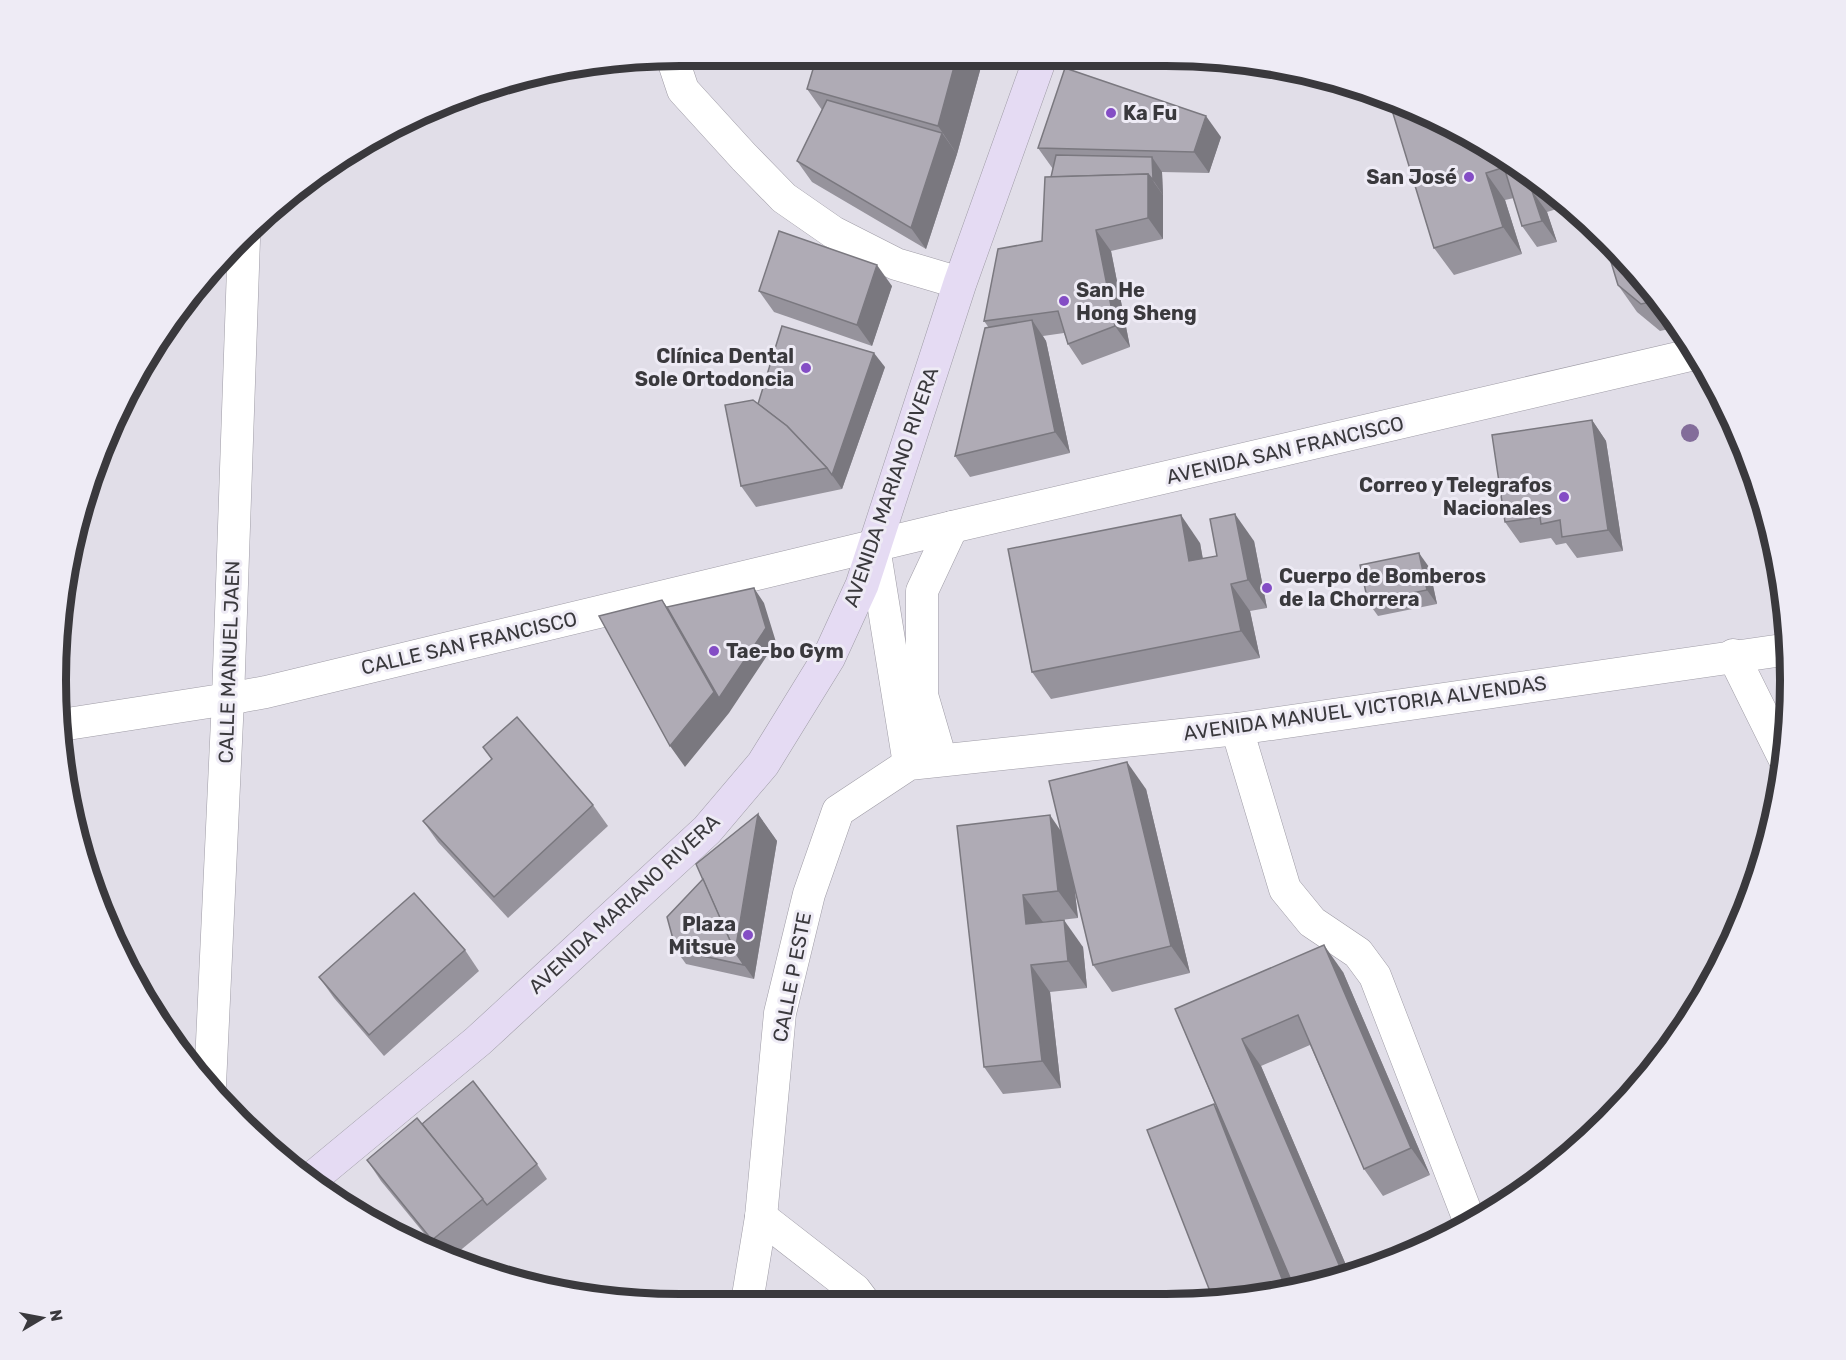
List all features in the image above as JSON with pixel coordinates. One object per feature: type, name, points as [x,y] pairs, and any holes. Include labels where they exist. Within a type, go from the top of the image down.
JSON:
[{"type":"street","points":[[675,66],[684,90],[784,198],[833,232],[896,264],[960,283]]},
{"type":"street","name":"AVENIDA MARIANO RIVERA","points":[[317,1175],[478,1041],[707,830],[763,764],[829,657],[862,585],[960,283],[1037,66]]},
{"type":"street","name":"CALLE MANUEL JAEN","points":[[210,1076],[228,699],[244,248]]},
{"type":"street","name":"AVENIDA SAN FRANCISCO","points":[[874,547],[1687,356]]},
{"type":"street","points":[[941,760],[922,695],[922,591],[952,527]]},
{"type":"street","points":[[874,547],[909,764]]},
{"type":"street","name":"CALLE SAN FRANCISCO","points":[[67,723],[228,699],[874,547]]},
{"type":"street","name":"AVENIDA MANUEL VICTORIA ALVENDAS","points":[[941,760],[1238,729],[1779,650]]},
{"type":"street","points":[[1733,655],[1777,743]]},
{"type":"street","points":[[1238,729],[1285,890],[1312,922],[1358,952],[1375,976],[1467,1215]]},
{"type":"street","name":"CALLE P ESTE","points":[[748,1294],[761,1217],[780,1013],[808,894],[838,811],[909,764],[941,760]]},
{"type":"street","points":[[761,1217],[858,1294]]},
{"type":"building","points":[[814,66],[954,66],[938,126],[807,89]]},
{"type":"building","points":[[1065,68],[1206,116],[1194,152],[1038,148]]},
{"type":"building","points":[[827,100],[942,133],[911,228],[797,161]]},
{"type":"building","name":"San José","points":[[1392,110],[1438,129],[1473,148],[1502,168],[1486,173],[1503,227],[1434,248]]},
{"type":"building","points":[[1056,155],[1152,157],[1153,180],[1148,174],[1051,177]]},
{"type":"building","points":[[1504,167],[1536,190],[1532,191],[1542,221],[1522,226]]},
{"type":"building","points":[[1148,174],[1148,218],[1096,230],[1115,326],[1068,344],[1058,311],[984,321],[998,249],[1042,241],[1045,177]]},
{"type":"building","points":[[779,231],[877,265],[857,325],[759,291]]},
{"type":"building","points":[[1609,255],[1650,302],[1641,304],[1618,285]]},
{"type":"building","points":[[1032,320],[1055,432],[955,456],[985,328]]},
{"type":"building","points":[[782,326],[874,353],[832,475],[787,426],[758,404]]},
{"type":"building","points":[[753,400],[787,426],[827,468],[741,486],[725,405]]},
{"type":"building","name":"Correo y Telegrafos Nacionales","points":[[1592,420],[1608,530],[1562,537],[1560,520],[1541,524],[1540,517],[1505,522],[1492,435]]},
{"type":"building","points":[[1235,514],[1248,580],[1231,584],[1241,631],[1032,672],[1008,549],[1181,515],[1189,561],[1217,556],[1210,519]]},
{"type":"building","points":[[1419,553],[1427,590],[1368,602],[1360,565]]},
{"type":"building","points":[[754,588],[766,628],[719,698],[667,607]]},
{"type":"building","points":[[662,600],[714,692],[670,746],[599,616]]},
{"type":"building","points":[[517,717],[593,805],[494,897],[423,821],[492,759],[483,747]]},
{"type":"building","points":[[1127,762],[1171,946],[1093,965],[1049,781]]},
{"type":"building","points":[[758,814],[735,952],[696,864]]},
{"type":"building","points":[[1050,815],[1058,891],[1023,895],[1026,924],[1064,920],[1068,961],[1031,965],[1042,1061],[984,1067],[957,826]]},
{"type":"building","points":[[703,879],[735,952],[744,965],[676,950],[667,917]]},
{"type":"building","points":[[414,893],[465,950],[369,1035],[319,977]]},
{"type":"building","points":[[1324,945],[1411,1148],[1364,1169],[1298,1015],[1242,1039],[1340,1268],[1291,1281],[1175,1009]]},
{"type":"building","points":[[473,1081],[537,1164],[487,1205],[422,1124]]},
{"type":"building","points":[[1214,1104],[1283,1282],[1210,1293],[1147,1130]]},
{"type":"building","points":[[417,1118],[483,1199],[432,1240],[367,1160]]},
{"type":"place","name":"Ka Fu","points":[[1111,113]]},
{"type":"place","name":"San José","points":[[1469,177]]},
{"type":"place","name":"San He Hong Sheng","points":[[1064,301]]},
{"type":"place","name":"Clínica Dental Sole Ortodoncia","points":[[806,368]]},
{"type":"place","name":"Correo y Telegrafos Nacionales","points":[[1564,497]]},
{"type":"place","name":"Cuerpo de Bomberos de la Chorrera","points":[[1267,588]]},
{"type":"place","name":"Tae-bo Gym","points":[[714,651]]},
{"type":"place","name":"Plaza Mitsue","points":[[748,935]]}]
